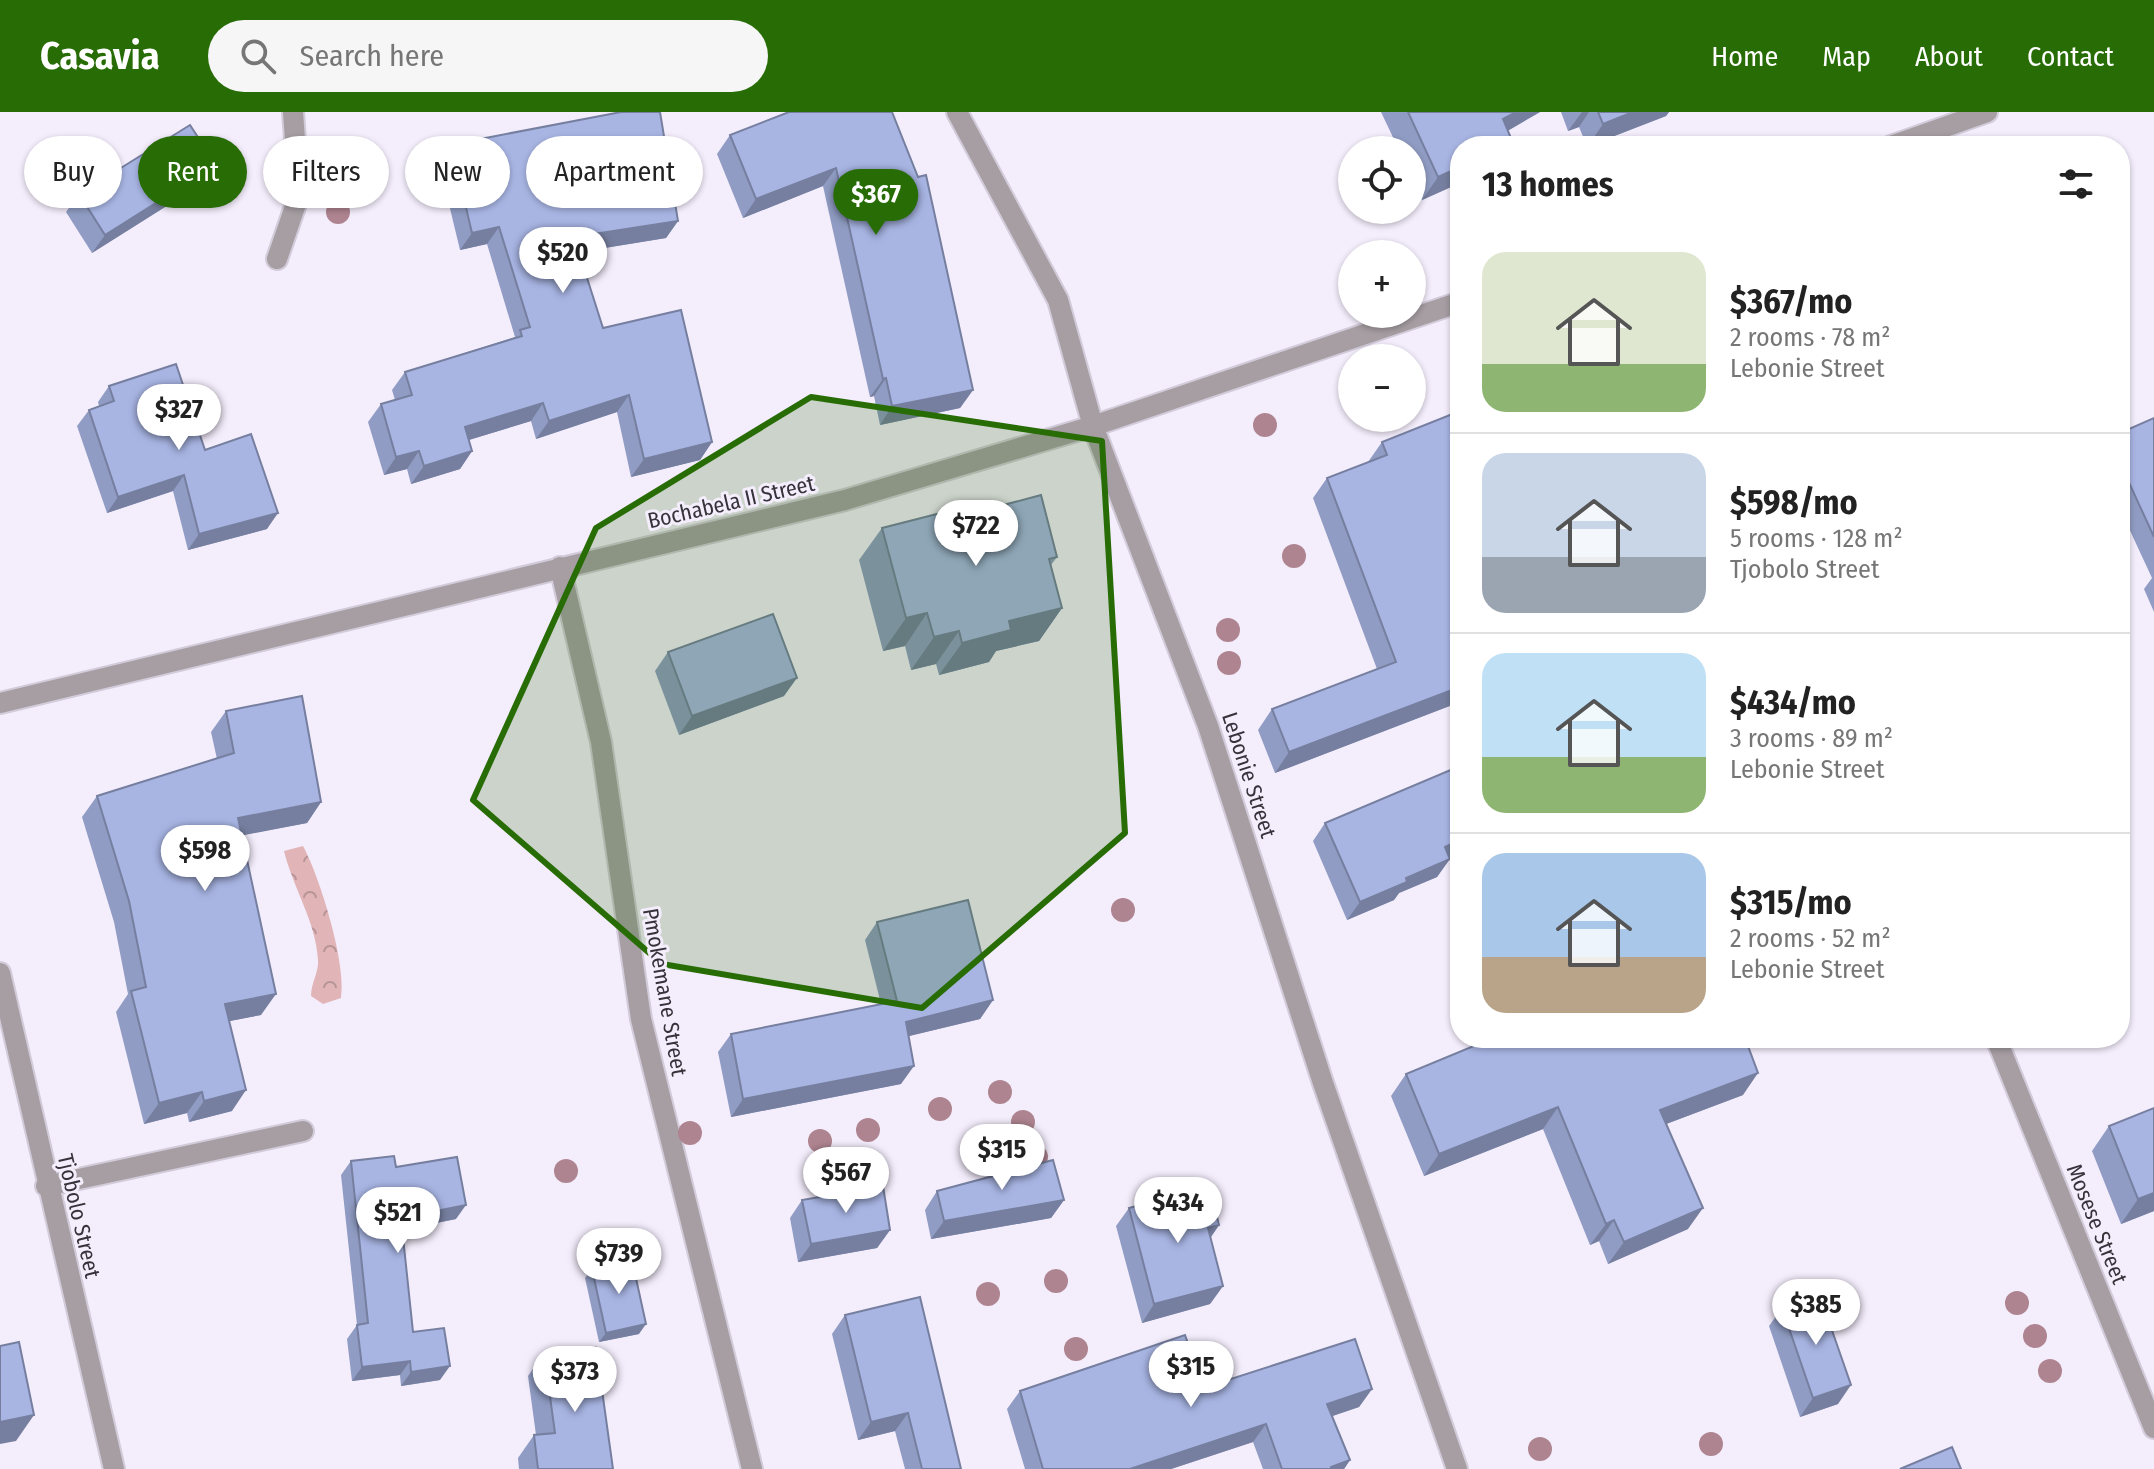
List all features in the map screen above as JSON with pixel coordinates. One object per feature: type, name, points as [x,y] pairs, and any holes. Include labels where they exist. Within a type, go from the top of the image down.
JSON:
[{"type":"street","points":[[277,259],[299,195],[293,112]]},
{"type":"street","name":"Lebonie Street","points":[[957,112],[1058,300],[1093,426],[1208,726],[1323,1083],[1457,1469]]},
{"type":"street","points":[[1919,136],[1987,112]]},
{"type":"street","name":"Bochabela II Street","points":[[0,703],[845,500],[1093,426],[1450,305]]},
{"type":"street","name":"Pmokemane Street","points":[[560,567],[601,742],[641,1019],[752,1469]]},
{"type":"street","name":"Tjobolo Street","points":[[0,973],[46,1186],[114,1469]]},
{"type":"street","name":"Mosese Street","points":[[2000,1048],[2154,1428]]},
{"type":"street","points":[[46,1186],[303,1131]]},
{"type":"highlighted area","points":[[811,397],[1102,441],[1125,833],[922,1008],[662,964],[473,800],[596,528]]},
{"type":"green space","points":[[303,846],[324,899],[340,965],[341,998],[323,1004],[311,996],[318,964],[316,946],[284,851]]},
{"type":"building","points":[[621,112],[660,112],[664,136],[526,136],[526,208],[676,208],[678,221],[574,237],[603,328],[681,310],[712,442],[644,459],[629,395],[549,421],[543,403],[465,427],[472,451],[424,466],[419,451],[396,457],[381,404],[412,395],[405,372],[522,336],[520,330],[530,327],[499,227],[472,233],[466,208],[510,208],[510,136],[496,136]]},
{"type":"building","points":[[789,112],[892,112],[918,177],[926,175],[973,390],[892,406],[886,378],[883,379],[836,168],[756,199],[730,135]]},
{"type":"building","points":[[1408,112],[1516,112],[1503,119],[1510,136],[1450,136],[1450,172],[1438,177],[1426,151],[1426,136],[1419,136]]},
{"type":"building","points":[[1598,112],[1633,112],[1603,124]]},
{"type":"building","points":[[190,125],[197,136],[172,136]]},
{"type":"building","points":[[138,157],[138,208],[148,208],[105,235],[88,208],[122,208],[122,167]]},
{"type":"building","points":[[176,364],[205,450],[251,434],[278,513],[199,534],[184,475],[118,497],[89,410],[114,401],[109,386]]},
{"type":"building","points":[[1450,415],[1450,691],[1289,752],[1272,709],[1396,662],[1327,478],[1387,455],[1382,442],[1407,432],[1426,432],[1426,425]]},
{"type":"building","points":[[2154,418],[2154,537],[2130,485],[2130,429]]},
{"type":"building","points":[[1041,495],[1057,557],[1049,559],[1062,608],[1009,621],[1011,630],[962,643],[959,631],[934,637],[927,613],[906,618],[882,528],[937,514],[940,522]]},
{"type":"building","points":[[773,614],[797,678],[692,716],[668,652]]},
{"type":"building","points":[[302,696],[321,802],[238,818],[276,994],[225,1004],[246,1090],[204,1101],[202,1092],[159,1103],[131,991],[146,987],[129,901],[97,796],[234,753],[226,711]]},
{"type":"building","points":[[1450,770],[1450,845],[1445,847],[1450,859],[1360,902],[1325,823]]},
{"type":"building","points":[[968,900],[993,1000],[906,1022],[914,1066],[743,1099],[731,1034],[897,1001],[877,922]]},
{"type":"building","points":[[1469,1048],[1749,1048],[1758,1073],[1660,1110],[1703,1208],[1624,1242],[1614,1220],[1606,1224],[1558,1107],[1439,1154],[1406,1074]]},
{"type":"building","points":[[2154,1108],[2154,1193],[2138,1199],[2109,1126]]},
{"type":"building","points":[[394,1156],[396,1167],[457,1157],[466,1205],[401,1218],[413,1332],[444,1328],[450,1366],[411,1372],[410,1361],[362,1367],[357,1325],[368,1323],[351,1161]]},
{"type":"building","points":[[1053,1160],[1064,1200],[944,1221],[937,1191]]},
{"type":"building","points":[[883,1186],[890,1230],[811,1244],[802,1200]]},
{"type":"building","points":[[1210,1187],[1219,1225],[1208,1228],[1223,1286],[1154,1304],[1129,1208]]},
{"type":"building","points":[[632,1260],[646,1324],[606,1333],[592,1269]]},
{"type":"building","points":[[1820,1296],[1851,1385],[1813,1398],[1782,1308]]},
{"type":"building","points":[[920,1297],[961,1469],[922,1469],[908,1413],[871,1422],[845,1315]]},
{"type":"building","points":[[1185,1335],[1203,1388],[1355,1339],[1372,1389],[1327,1404],[1350,1460],[1332,1469],[1282,1469],[1266,1424],[1130,1469],[1043,1469],[1020,1391]]},
{"type":"building","points":[[19,1342],[34,1415],[0,1422],[0,1346]]},
{"type":"building","points":[[596,1347],[613,1469],[538,1469],[534,1435],[555,1433],[544,1353]]},
{"type":"building","points":[[1952,1447],[1961,1469],[1900,1469]]}]
